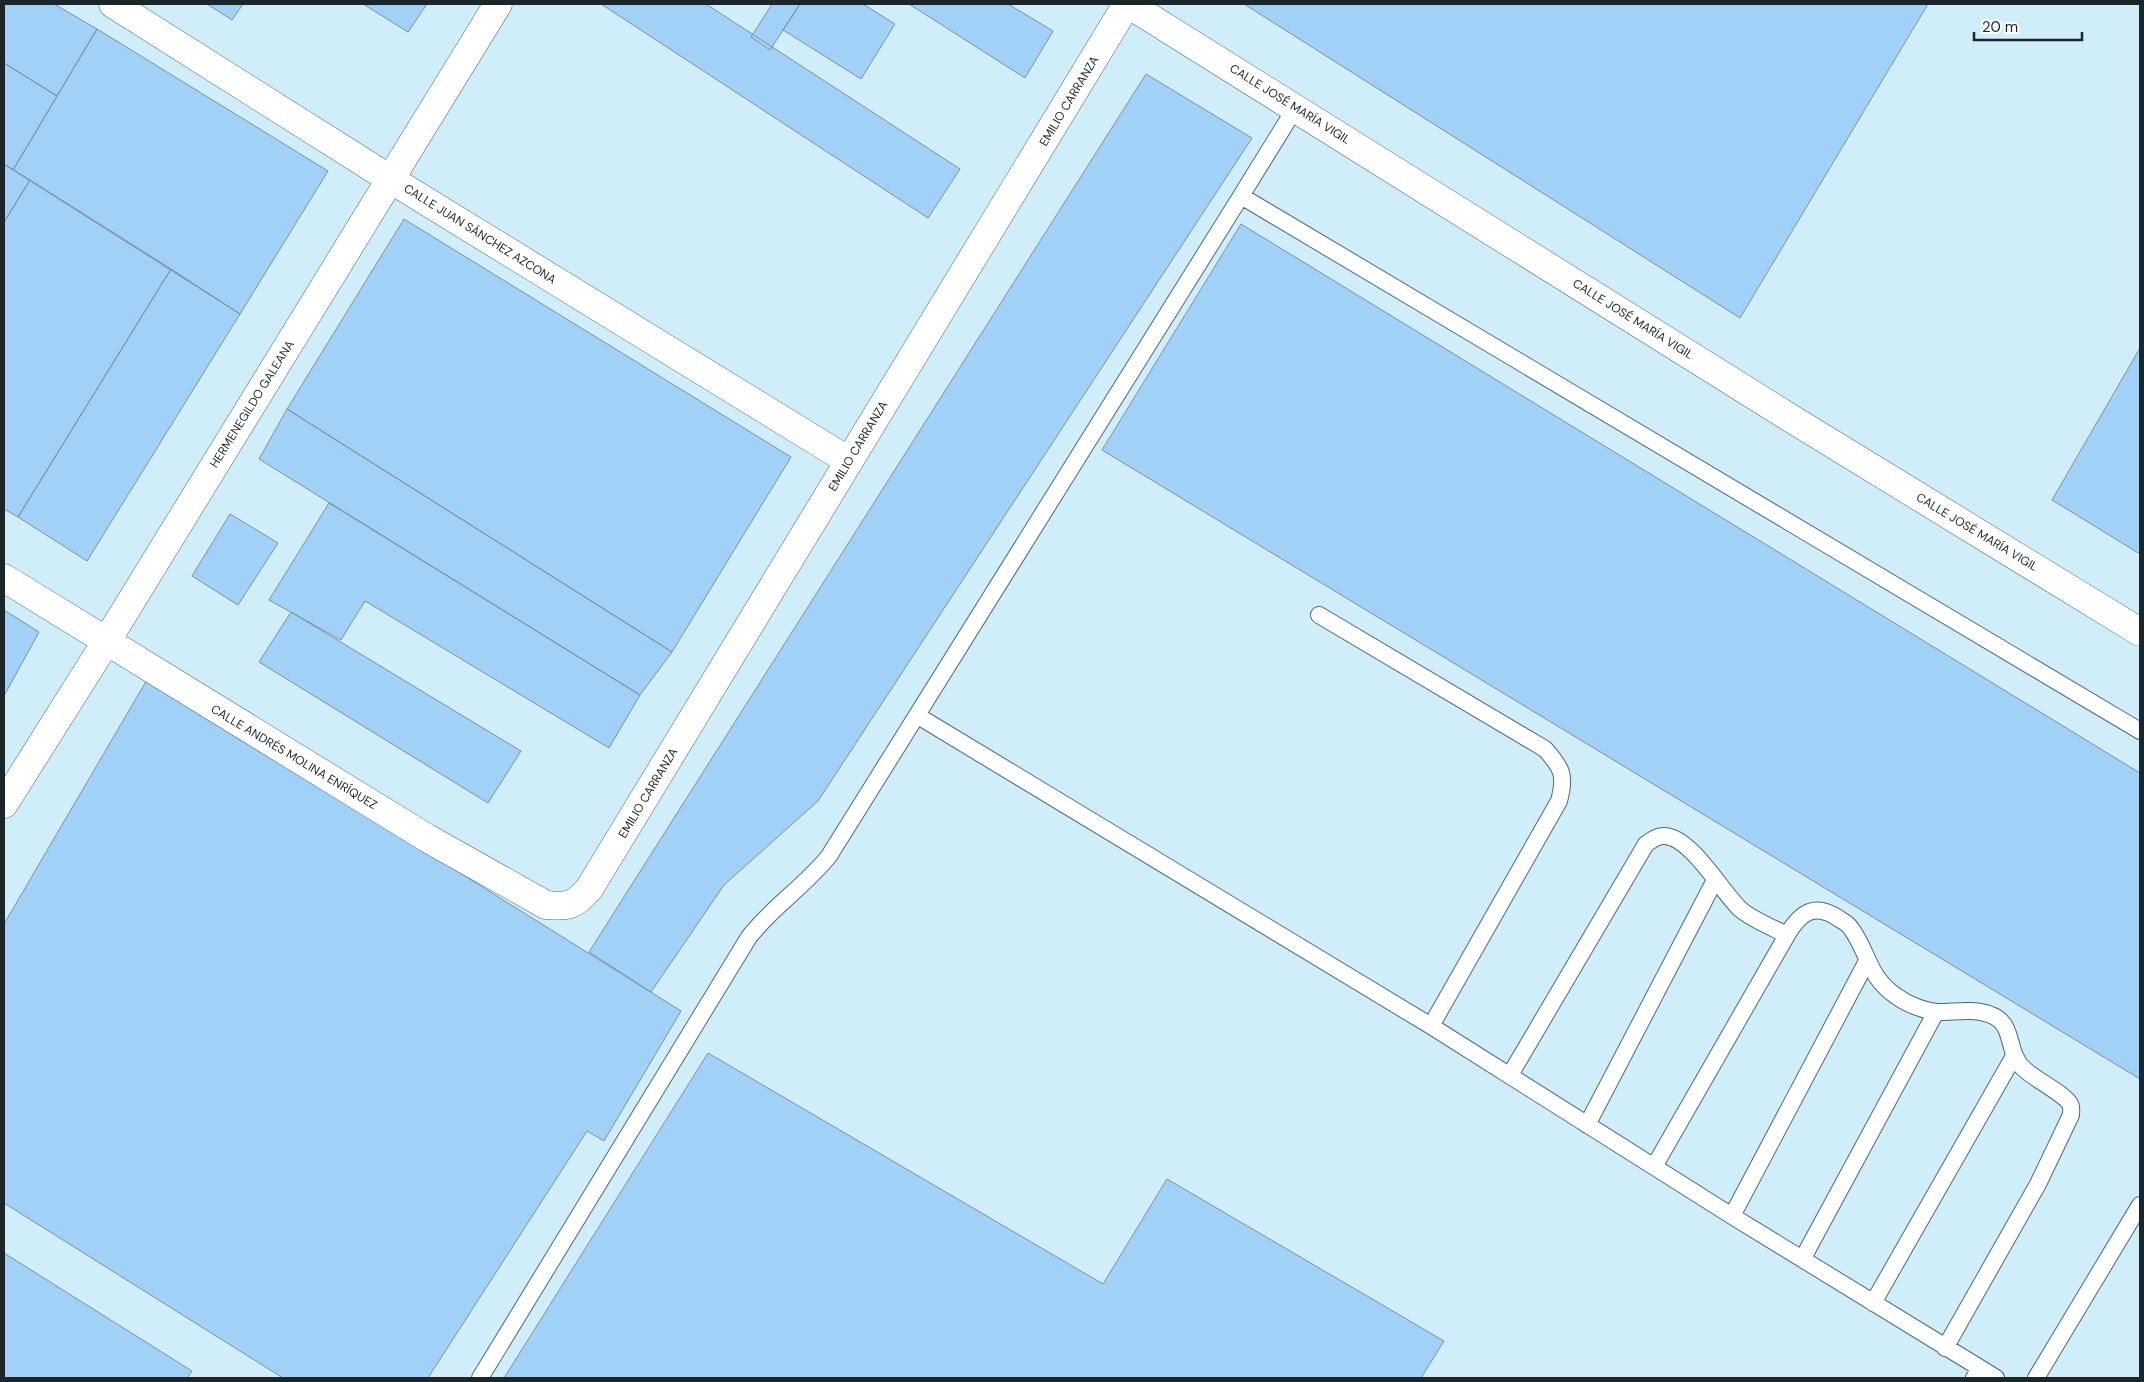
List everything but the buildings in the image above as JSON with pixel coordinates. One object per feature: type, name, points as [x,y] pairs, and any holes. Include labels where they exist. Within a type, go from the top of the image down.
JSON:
[{"type":"street","name":"CALLE JUAN SÁNCHEZ AZCONA","points":[[113,4],[390,179],[848,462]]},
{"type":"street","name":"HERMENEGILDO GALEANA","points":[[4,804],[106,642],[498,4]]},
{"type":"street","name":"CALLE JOSÉ MARÍA VIGIL","points":[[1128,4],[1296,107],[1787,416],[2140,632]]},
{"type":"street","name":"EMILIO CARRANZA","points":[[589,890],[1128,4]]},
{"type":"street","name":"CALLE ANDRÉS MOLINA ENRÍQUEZ","points":[[4,578],[427,838],[546,905],[562,907],[577,903],[589,890]]},
{"type":"lane","points":[[480,1378],[749,937],[764,918],[814,875],[829,856],[1296,107]]},
{"type":"lane","points":[[1242,196],[2140,731]]},
{"type":"lane","points":[[1318,615],[1545,749],[1562,772],[1564,784],[1559,801],[1431,1026]]},
{"type":"lane","points":[[918,716],[1510,1075],[1732,1216],[1946,1348],[1977,1373],[1996,1378]]},
{"type":"lane","points":[[1510,1075],[1646,844],[1662,836],[1679,842],[1696,856],[1728,897],[1742,910],[1758,921],[1787,935]]},
{"type":"lane","points":[[1587,1125],[1715,880]]},
{"type":"lane","points":[[1654,1166],[1796,920],[1812,910],[1833,915],[1849,925],[1859,940],[1867,961],[1882,985],[1897,996],[1916,1006],[1936,1012],[1970,1011],[1990,1014],[2002,1020],[2007,1027],[2014,1056],[2022,1067],[2037,1080],[2070,1104],[2071,1115],[2038,1184],[1946,1348]]},
{"type":"lane","points":[[1732,1216],[1867,961]]},
{"type":"lane","points":[[1802,1258],[1936,1012]]},
{"type":"lane","points":[[1873,1303],[2014,1056]]},
{"type":"lane","points":[[2036,1378],[2140,1205]]}]
